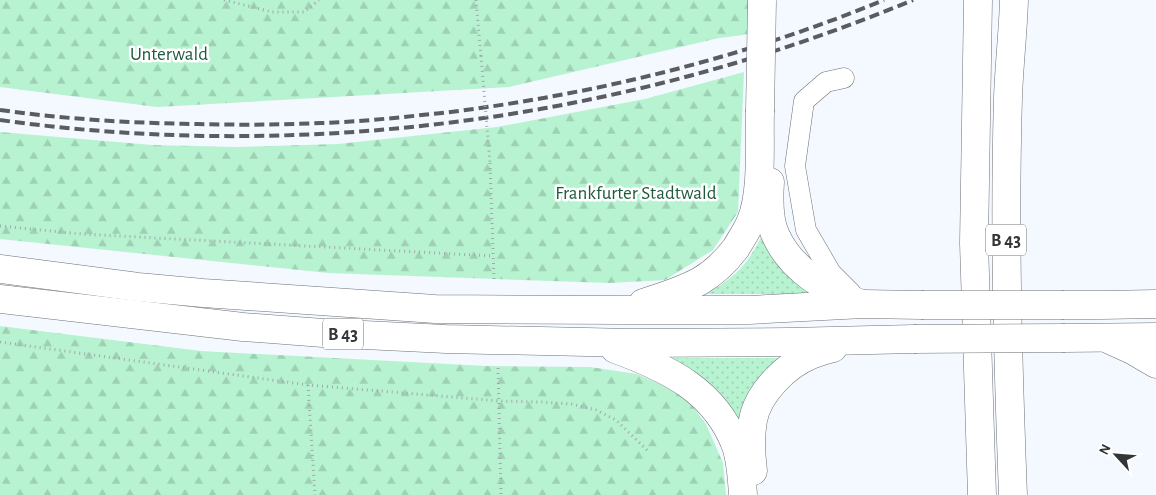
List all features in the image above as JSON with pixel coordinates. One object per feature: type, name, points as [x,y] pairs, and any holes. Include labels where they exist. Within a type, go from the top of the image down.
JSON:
[{"type":"highway","points":[[762,0],[770,204],[775,235],[796,265],[811,278],[829,289],[863,304]]},
{"type":"highway","points":[[622,310],[700,281],[715,271],[729,257],[743,238],[751,220],[756,201],[774,0]]},
{"type":"highway","name":"B 43","points":[[968,0],[976,33]]},
{"type":"highway","name":"B 43","points":[[978,0],[974,243],[982,495]]},
{"type":"highway","name":"B 43","points":[[1012,495],[1006,257],[1008,96],[1014,0]]},
{"type":"highway","name":"B 43","points":[[1008,96],[1027,15],[1033,0]]},
{"type":"highway","name":"B 43","points":[[0,269],[138,287],[203,293],[435,309],[749,310],[863,304],[1156,304]]},
{"type":"highway","name":"B 43","points":[[1102,305],[1156,282]]},
{"type":"highway","name":"B 43","points":[[0,299],[193,322],[296,331],[446,339],[640,343],[1156,337]]},
{"type":"highway","name":"B 43","points":[[1105,338],[1132,350],[1156,364]]},
{"type":"highway","name":"B 43","points":[[755,495],[751,438],[753,419],[767,389],[794,364],[810,356],[855,341]]},
{"type":"highway","name":"B 43","points":[[595,342],[664,369],[683,380],[708,401],[721,417],[736,447],[740,461],[743,495]]},
{"type":"lane","points":[[844,78],[826,82],[804,101],[794,166],[806,230],[830,273],[863,304]]},
{"type":"path","points":[[224,0],[272,12],[304,12],[319,0]]},
{"type":"path","points":[[476,0],[490,163],[494,280]]},
{"type":"path","points":[[0,226],[82,234],[493,256]]},
{"type":"path","points":[[0,342],[308,385],[499,402],[571,404],[596,410],[616,420],[649,452]]},
{"type":"path","points":[[498,368],[500,495]]},
{"type":"path","points":[[308,385],[315,495]]},
{"type":"green space","name":"Unterwald","points":[[0,0],[751,0],[751,34],[719,38],[509,87],[157,107],[0,87]]},
{"type":"green space","name":"Frankfurter Stadtwald","points":[[744,72],[738,212],[713,250],[665,280],[609,283],[328,273],[0,239],[0,132],[152,145],[236,147],[338,144],[497,127],[645,99]]},
{"type":"green space","points":[[764,231],[818,294],[707,294],[741,268],[754,250]]},
{"type":"green space","points":[[0,326],[201,351],[486,366],[590,367],[637,374],[667,387],[690,403],[706,424],[723,463],[726,495],[0,495]]},
{"type":"green space","points":[[660,358],[782,358],[742,433]]},
{"type":"railway","points":[[0,110],[97,120],[226,125],[336,122],[442,113],[555,96],[667,72],[777,40],[884,0]]},
{"type":"railway","points":[[0,120],[116,132],[232,136],[348,132],[464,121],[579,102],[693,75],[804,41],[913,0]]}]
